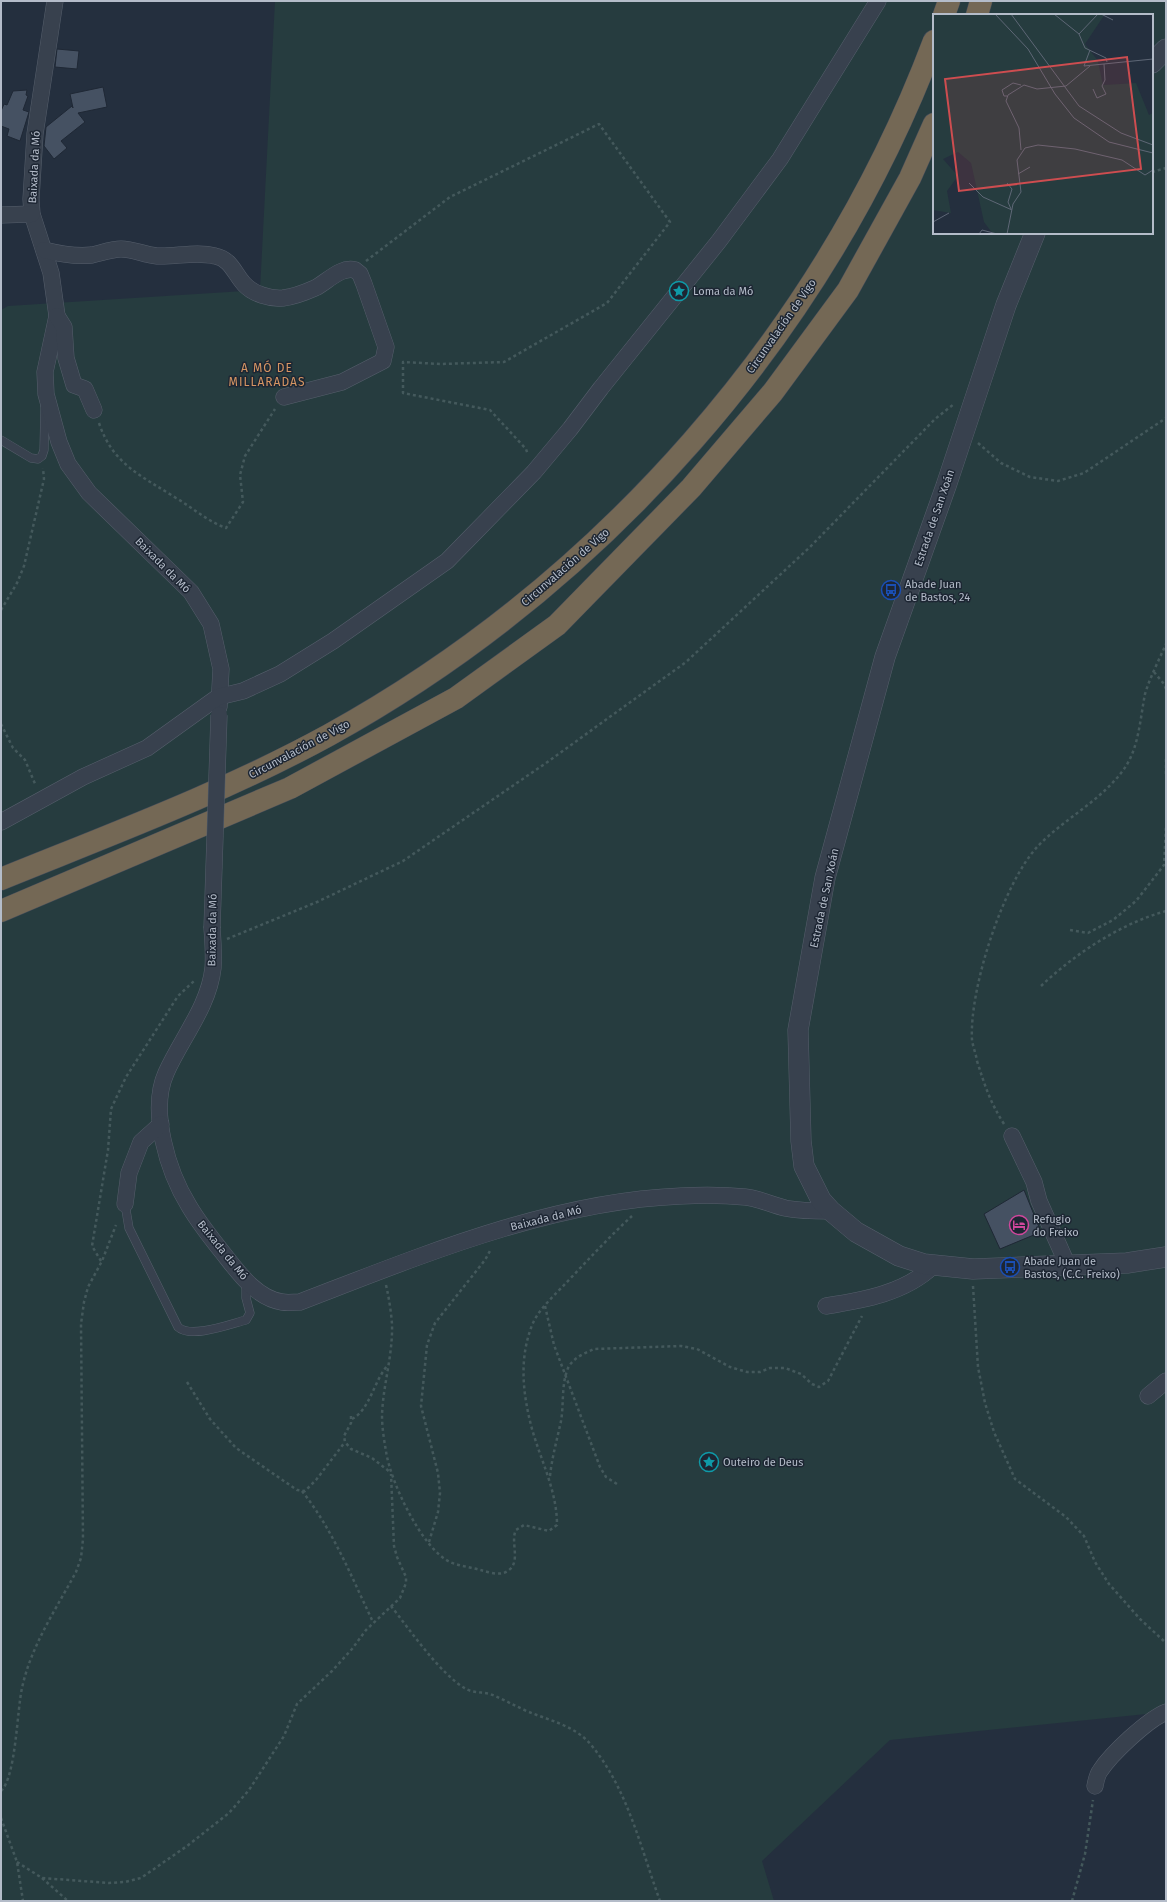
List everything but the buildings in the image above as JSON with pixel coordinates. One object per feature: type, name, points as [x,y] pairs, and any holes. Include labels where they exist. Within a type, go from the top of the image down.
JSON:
[{"type":"highway","points":[[944,14],[949,1]]},
{"type":"highway","points":[[976,14],[981,1]]},
{"type":"highway","name":"Circunvalación de Vigo","points":[[1,879],[240,781],[333,733],[455,656],[505,618],[561,572],[614,523],[672,464],[728,399],[763,354],[814,278],[861,198],[886,152],[933,43]]},
{"type":"highway","points":[[1,911],[290,788],[456,698],[557,625],[691,488],[774,392],[848,290],[910,178],[933,126]]},
{"type":"street","name":"Baixada da Mó","points":[[56,1],[35,134],[31,199],[32,214],[51,273],[57,316],[45,372],[46,394],[59,442],[68,464],[89,493],[191,592],[211,624],[221,669],[218,697],[219,715],[212,928],[213,968],[206,995],[166,1074],[160,1094],[161,1124],[166,1151],[174,1177],[188,1205],[210,1236],[246,1280],[259,1292],[271,1300],[284,1303],[300,1302],[452,1245],[497,1231],[593,1206],[640,1199],[681,1196],[746,1197],[787,1208],[806,1211],[831,1211]]},
{"type":"street","points":[[1,822],[83,778],[146,748],[218,697],[243,691],[280,674],[333,641],[447,561],[534,472],[570,430],[601,388],[719,241],[780,159],[878,1]]},
{"type":"street","points":[[1153,62],[1166,49]]},
{"type":"street","points":[[1,215],[32,214]]},
{"type":"street","name":"Estrada de San Xoán","points":[[1035,234],[1006,305],[946,486],[885,657],[825,878],[798,1030],[799,1112],[804,1166],[821,1200],[831,1211],[856,1232],[893,1252],[924,1264],[973,1269],[1127,1263],[1166,1257]]},
{"type":"street","points":[[44,250],[70,256],[91,255],[122,249],[156,256],[198,254],[214,255],[223,258],[232,266],[244,285],[255,292],[268,297],[283,298],[314,288],[344,270],[355,270],[360,274],[386,347],[383,361],[342,382],[284,397]]},
{"type":"street","points":[[57,316],[64,327],[66,358],[74,384],[85,389],[94,410]]},
{"type":"street","points":[[125,1204],[130,1173],[141,1142],[161,1124]]},
{"type":"street","points":[[1012,1136],[1034,1182],[1039,1201],[1068,1266]]},
{"type":"street","points":[[826,1306],[872,1298],[908,1285],[933,1266]]},
{"type":"street","points":[[1148,1396],[1166,1381]]},
{"type":"street","points":[[1095,1786],[1099,1772],[1120,1748],[1158,1715],[1166,1712]]},
{"type":"lane","points":[[1,440],[31,458],[38,459],[42,456],[44,450],[44,414],[46,394]]},
{"type":"lane","points":[[125,1204],[129,1228],[178,1327],[181,1330],[204,1331],[246,1320],[250,1314],[246,1298],[246,1280]]},
{"type":"path","points":[[355,270],[450,197],[599,124],[670,222],[607,303],[504,362],[440,364],[403,362],[403,393],[490,410],[526,449],[534,472]]},
{"type":"path","points":[[1153,172],[1166,168]]},
{"type":"path","points":[[94,410],[103,437],[122,463],[145,480],[177,498],[210,522],[226,528],[243,502],[240,475],[245,456],[284,397]]},
{"type":"path","points":[[213,945],[317,902],[403,861],[546,763],[680,666],[810,547],[935,419],[958,401]]},
{"type":"path","points":[[963,432],[1001,463],[1030,477],[1058,481],[1084,473],[1166,418]]},
{"type":"path","points":[[1,610],[18,583],[24,566],[44,480],[42,456]]},
{"type":"path","points":[[1012,1136],[991,1104],[972,1042],[972,1017],[980,976],[1007,895],[1022,868],[1038,846],[1110,787],[1125,768],[1135,745],[1146,693],[1166,644]]},
{"type":"path","points":[[1154,672],[1164,684],[1166,689]]},
{"type":"path","points":[[1,724],[13,748],[25,760],[41,800]]},
{"type":"path","points":[[1166,759],[1166,776]]},
{"type":"path","points":[[1070,930],[1088,932],[1113,920],[1136,901],[1164,865],[1166,826]]},
{"type":"path","points":[[1041,986],[1074,957],[1148,916],[1166,911]]},
{"type":"path","points":[[102,1261],[92,1246],[108,1150],[111,1109],[126,1078],[178,996],[195,979]]},
{"type":"path","points":[[380,1271],[385,1281],[389,1298],[392,1324],[389,1364],[382,1415],[386,1454],[391,1472],[411,1516],[429,1542],[443,1557],[450,1562],[492,1573],[502,1574],[509,1570],[514,1563],[514,1534],[516,1530],[524,1525],[549,1531],[557,1525],[557,1513],[549,1479],[532,1429],[523,1383],[523,1368],[531,1328],[545,1305],[597,1249],[633,1215],[640,1199]]},
{"type":"path","points":[[1,1791],[9,1777],[22,1688],[30,1658],[76,1572],[81,1558],[83,1539],[81,1324],[88,1287],[102,1261],[125,1204]]},
{"type":"path","points":[[429,1542],[438,1512],[440,1493],[438,1473],[421,1406],[427,1345],[435,1323],[485,1260],[492,1247],[497,1231]]},
{"type":"path","points":[[973,1269],[974,1324],[978,1367],[994,1432],[1015,1479],[1066,1517],[1084,1536],[1095,1562],[1109,1584],[1140,1620],[1166,1643]]},
{"type":"path","points":[[549,1479],[553,1453],[561,1420],[566,1376],[574,1360],[583,1353],[594,1349],[681,1346],[697,1349],[730,1367],[747,1372],[760,1372],[770,1368],[785,1368],[801,1374],[812,1384],[819,1387],[828,1381],[872,1298]]},
{"type":"path","points":[[545,1305],[554,1345],[600,1467],[606,1477],[617,1484]]},
{"type":"path","points":[[389,1364],[376,1381],[362,1412],[352,1418],[344,1436],[345,1442],[351,1449],[372,1458],[391,1472]]},
{"type":"path","points":[[187,1382],[210,1419],[236,1448],[288,1484],[302,1491],[318,1511],[328,1528],[374,1622]]},
{"type":"path","points":[[302,1491],[305,1491],[316,1480],[345,1442]]},
{"type":"path","points":[[42,1878],[86,1882],[126,1882],[141,1878],[187,1846],[229,1813],[249,1790],[284,1736],[297,1704],[342,1660],[374,1622],[400,1598],[406,1583],[406,1576],[397,1557],[394,1546],[391,1472]]},
{"type":"path","points":[[390,1606],[441,1667],[466,1688],[488,1694],[554,1720],[573,1730],[591,1745],[607,1768],[626,1804],[659,1901]]},
{"type":"path","points":[[1072,1901],[1085,1854],[1095,1786]]},
{"type":"path","points":[[1,1818],[17,1862],[23,1901]]},
{"type":"path","points":[[17,1862],[42,1878],[68,1901]]},
{"type":"green space","points":[[275,1],[1166,1],[1166,1712],[890,1740],[762,1861],[774,1901],[1,1901],[1,310],[8,306],[260,290]]},
{"type":"place","name":"Loma da Mó","points":[[679,291]]},
{"type":"place","name":"Abade Juan de Bastos, 24","points":[[891,590]]},
{"type":"place","name":"Refugio do Freixo","points":[[1019,1225]]},
{"type":"place","name":"Abade Juan de Bastos, (C.C. Freixo)","points":[[1010,1267]]},
{"type":"place","name":"Outeiro de Deus","points":[[709,1462]]},
{"type":"district","name":"A MÓ DE MILLARADAS","points":[[267,375]]}]
